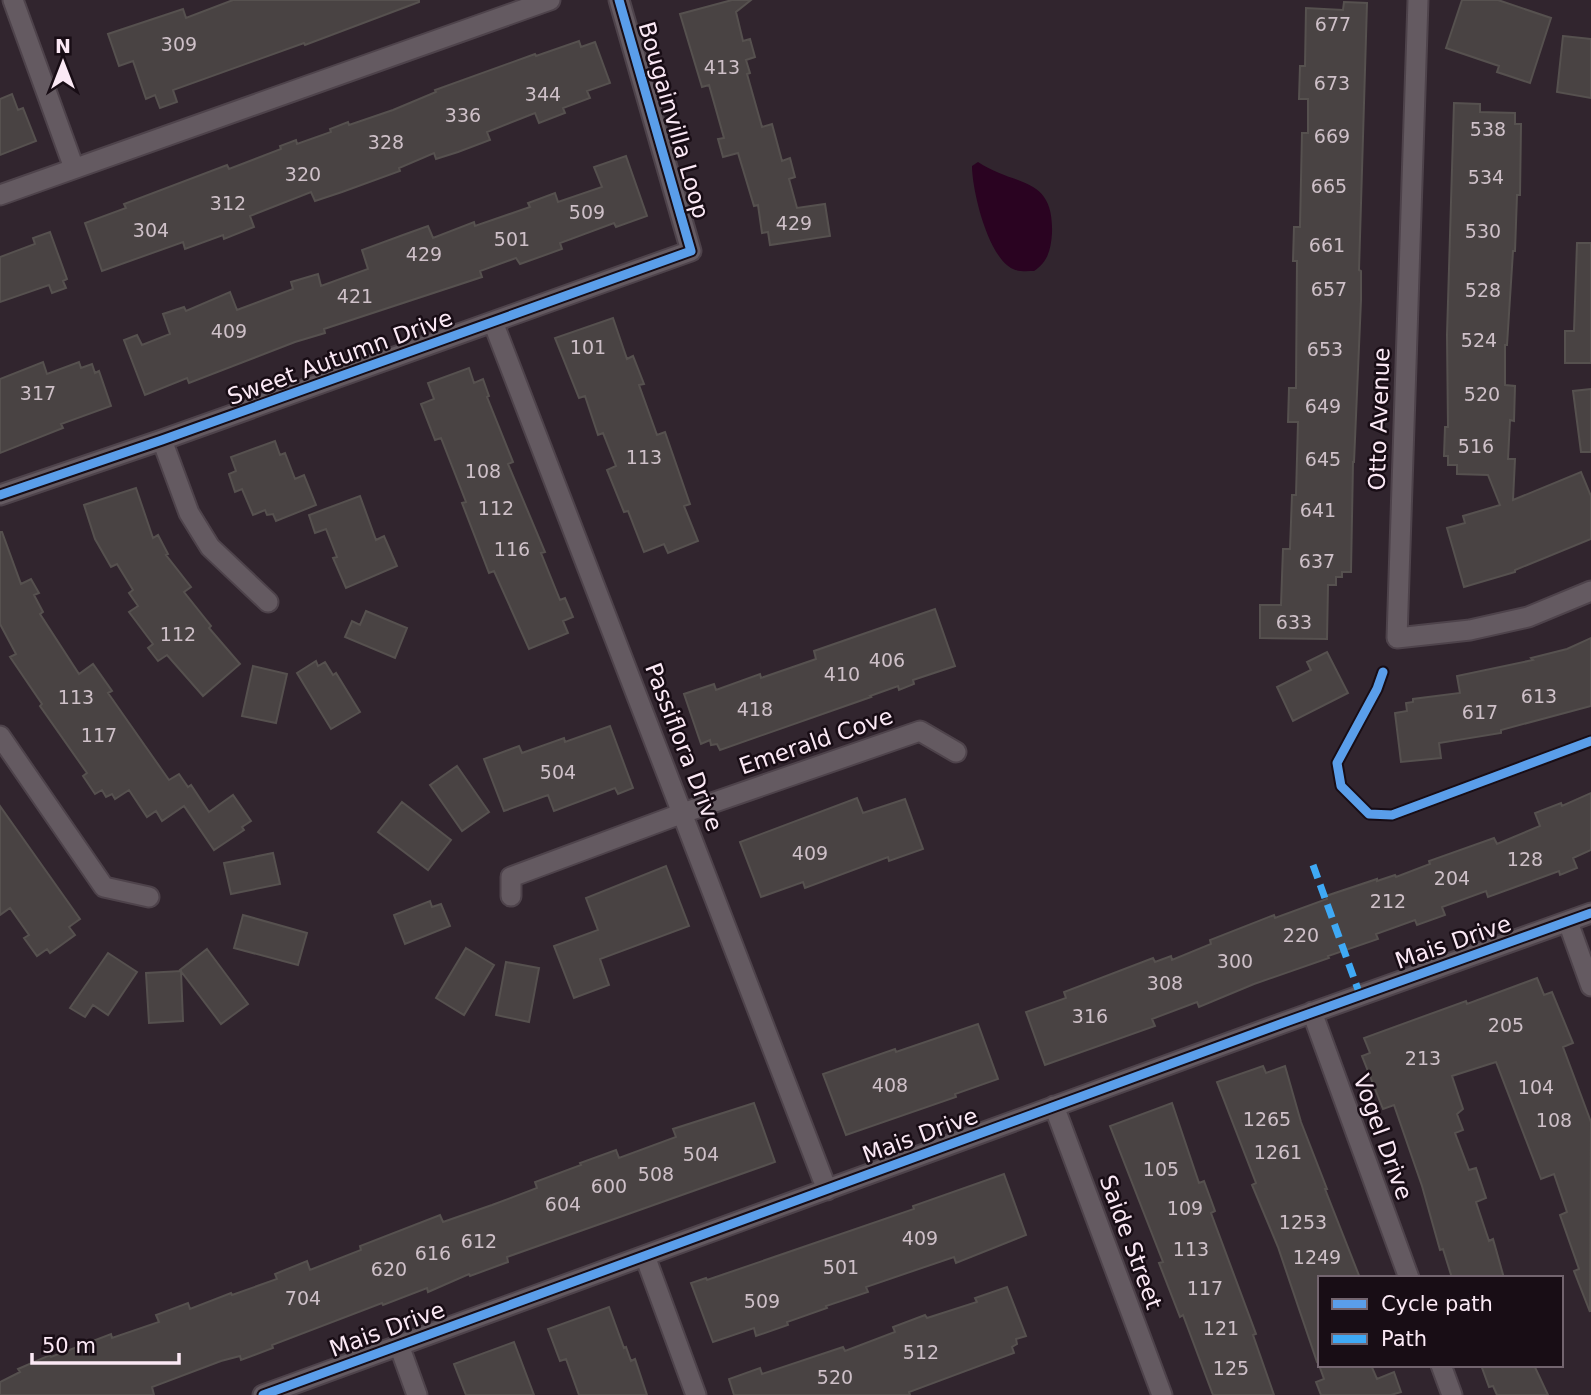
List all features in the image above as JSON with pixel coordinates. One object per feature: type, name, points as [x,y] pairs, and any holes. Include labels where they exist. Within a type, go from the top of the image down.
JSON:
[{"type":"street","points":[[13,0],[74,167]]},
{"type":"street","points":[[0,195],[550,0]]},
{"type":"street","name":"Bougainvilla Loop","points":[[619,0],[691,251]]},
{"type":"street","name":"Otto Avenue","points":[[1418,0],[1397,638],[1470,630],[1528,617],[1591,591]]},
{"type":"street","name":"Sweet Autumn Drive","points":[[0,495],[691,251]]},
{"type":"street","name":"Passiflora Drive","points":[[493,323],[827,1190]]},
{"type":"street","points":[[162,440],[189,513],[210,547],[268,602]]},
{"type":"street","name":"Emerald Cove","points":[[511,896],[511,877],[683,813],[920,731],[956,752]]},
{"type":"street","points":[[0,736],[104,887],[149,897]]},
{"type":"street","name":"Mais Drive","points":[[263,1395],[1312,1012],[1591,913]]},
{"type":"street","points":[[1568,922],[1591,986]]},
{"type":"street","name":"Vogel Drive","points":[[1312,1012],[1408,1276]]},
{"type":"street","name":"Saide Street","points":[[1054,1106],[1161,1395]]},
{"type":"street","points":[[645,1256],[696,1395]]},
{"type":"street","points":[[399,1345],[417,1395]]},
{"type":"street","points":[[1442,1367],[1451,1395]]},
{"type":"shaded area","points":[[978,162],[1030,185],[1046,201],[1051,214],[1051,244],[1046,259],[1034,271],[1013,269],[996,252],[983,222],[975,191],[972,166]]},
{"type":"building","points":[[233,0],[419,2],[173,90],[177,102],[160,108],[155,95],[146,99],[133,61],[119,66],[108,34],[183,9],[186,18]]},
{"type":"building","points":[[732,0],[751,0],[736,12],[743,41],[750,39],[755,57],[746,60],[750,73],[747,74],[762,127],[772,124],[782,161],[790,158],[795,177],[789,179],[797,208],[825,204],[830,236],[770,245],[768,232],[762,233],[758,205],[754,206],[738,153],[723,157],[718,139],[724,138],[709,85],[702,87],[680,14]]},
{"type":"building","points":[[1462,0],[1498,0],[1551,18],[1530,83],[1497,72],[1499,66],[1446,48]]},
{"type":"building","points":[[1344,2],[1367,3],[1359,270],[1361,300],[1351,572],[1342,572],[1342,577],[1336,577],[1336,585],[1328,585],[1327,639],[1260,638],[1260,605],[1281,605],[1283,549],[1290,549],[1292,495],[1296,495],[1298,422],[1288,422],[1289,388],[1296,388],[1297,261],[1293,261],[1294,227],[1300,227],[1302,133],[1308,133],[1308,99],[1299,99],[1300,66],[1305,66],[1306,8],[1343,10]]},
{"type":"building","points":[[1563,36],[1591,39],[1591,98],[1557,92]]},
{"type":"building","points":[[579,41],[581,47],[595,42],[610,83],[587,91],[590,98],[563,108],[565,113],[539,123],[535,113],[487,132],[490,140],[458,152],[436,159],[434,153],[399,168],[400,171],[342,192],[315,201],[311,192],[250,216],[254,227],[224,239],[223,235],[185,249],[183,242],[102,271],[85,223],[126,208],[124,204],[227,165],[229,169],[281,149],[280,146],[296,140],[297,144],[331,132],[330,129],[348,122],[349,125],[393,110],[436,92],[435,90],[535,54],[536,56]]},
{"type":"building","points":[[12,94],[18,110],[23,108],[36,141],[0,155],[0,99]]},
{"type":"building","points":[[1454,103],[1480,104],[1480,112],[1515,113],[1515,124],[1521,124],[1520,195],[1517,195],[1515,251],[1505,345],[1505,385],[1515,386],[1514,421],[1510,420],[1508,459],[1515,459],[1513,500],[1581,472],[1591,496],[1591,539],[1515,572],[1464,587],[1447,528],[1465,523],[1463,516],[1500,505],[1488,475],[1457,474],[1457,465],[1448,465],[1448,456],[1444,456],[1445,427],[1448,427],[1447,335]]},
{"type":"building","points":[[626,156],[647,216],[616,227],[614,223],[560,243],[562,249],[520,264],[516,258],[480,271],[482,277],[324,329],[325,333],[189,383],[187,378],[145,395],[124,340],[137,335],[142,345],[170,334],[163,314],[184,307],[186,311],[230,292],[237,310],[293,289],[291,282],[318,274],[321,286],[368,269],[362,250],[428,226],[433,238],[474,222],[475,226],[530,207],[528,203],[555,193],[558,202],[602,187],[594,167]]},
{"type":"building","points":[[50,232],[67,279],[63,281],[66,288],[52,293],[49,285],[0,302],[0,257],[35,244],[33,238]]},
{"type":"building","points":[[1577,243],[1591,243],[1591,363],[1565,363],[1565,331],[1574,331]]},
{"type":"building","points":[[613,318],[627,359],[633,356],[644,384],[639,385],[657,435],[665,432],[690,504],[684,506],[698,541],[668,553],[664,544],[644,552],[628,511],[624,512],[607,470],[616,466],[603,433],[598,435],[585,396],[579,398],[555,338]]},
{"type":"building","points":[[43,362],[47,374],[79,362],[81,368],[92,364],[95,373],[99,371],[111,406],[61,424],[63,428],[0,453],[0,379]]},
{"type":"building","points":[[469,368],[474,383],[483,379],[489,396],[487,397],[513,462],[508,464],[545,552],[541,553],[560,600],[565,598],[573,617],[563,621],[568,633],[529,649],[494,571],[489,573],[462,503],[466,502],[441,438],[435,440],[421,404],[434,399],[428,383]]},
{"type":"building","points":[[1591,389],[1591,452],[1581,452],[1573,391]]},
{"type":"building","points":[[275,441],[280,455],[285,453],[295,479],[304,475],[316,505],[276,521],[273,514],[267,515],[265,510],[253,515],[242,489],[235,492],[229,474],[236,471],[231,457]]},
{"type":"building","points":[[136,488],[153,538],[158,535],[168,554],[166,555],[191,587],[184,592],[211,626],[209,628],[240,664],[203,696],[167,655],[158,661],[148,648],[153,644],[129,612],[138,606],[129,593],[133,590],[117,564],[111,567],[95,539],[84,505]]},
{"type":"building","points":[[360,496],[376,540],[384,536],[397,566],[346,588],[333,558],[337,557],[326,529],[315,533],[309,515]]},
{"type":"building","points":[[0,532],[21,584],[31,579],[39,593],[34,595],[43,612],[40,614],[79,674],[93,664],[112,691],[108,693],[169,780],[179,774],[188,787],[191,785],[209,812],[233,795],[251,821],[242,827],[244,830],[214,850],[184,806],[162,821],[156,811],[147,817],[129,790],[115,799],[112,794],[106,797],[102,790],[95,794],[83,776],[87,773],[40,706],[42,704],[10,657],[16,654],[0,624]]},
{"type":"building","points":[[935,609],[955,666],[913,680],[914,684],[899,690],[898,686],[720,750],[717,744],[711,745],[710,740],[701,744],[684,694],[714,684],[716,690],[760,674],[761,678],[816,659],[814,651]]},
{"type":"building","points":[[366,611],[407,628],[395,658],[345,637],[352,621],[360,625]]},
{"type":"building","points":[[1591,638],[1591,706],[1501,730],[1501,733],[1439,743],[1441,758],[1401,762],[1395,713],[1407,711],[1406,703],[1413,702],[1413,699],[1460,693],[1457,676],[1533,660],[1531,658],[1567,649]]},
{"type":"building","points":[[1327,652],[1348,693],[1293,721],[1277,687],[1311,670],[1307,662]]},
{"type":"building","points":[[316,661],[318,666],[325,662],[333,675],[336,673],[360,712],[331,729],[297,673]]},
{"type":"building","points":[[253,666],[287,674],[276,723],[242,716]]},
{"type":"building","points":[[610,726],[633,788],[618,794],[615,788],[554,811],[548,795],[504,811],[484,759],[519,746],[522,753],[564,738],[565,742]]},
{"type":"building","points":[[457,766],[489,812],[462,831],[430,785]]},
{"type":"building","points":[[1591,793],[1591,850],[1573,858],[1577,868],[1560,875],[1559,871],[1488,897],[1486,891],[1442,907],[1445,915],[1417,925],[1415,920],[1376,934],[1378,939],[1199,1007],[1197,1002],[1152,1019],[1155,1026],[1045,1065],[1026,1012],[1066,998],[1064,992],[1153,958],[1155,962],[1171,956],[1172,960],[1211,944],[1210,940],[1274,915],[1275,918],[1327,899],[1326,896],[1377,879],[1396,877],[1430,864],[1429,861],[1494,838],[1497,844],[1540,826],[1535,813],[1561,803],[1562,806]]},
{"type":"building","points":[[857,798],[863,813],[905,799],[923,849],[889,861],[888,857],[805,888],[803,882],[761,897],[740,842]]},
{"type":"building","points":[[402,802],[451,840],[428,870],[378,832]]},
{"type":"building","points":[[0,806],[80,919],[69,927],[75,935],[50,953],[47,949],[37,956],[24,938],[29,935],[10,908],[0,915]]},
{"type":"building","points":[[273,853],[280,884],[231,894],[224,863]]},
{"type":"building","points":[[666,866],[689,926],[600,959],[609,985],[574,998],[554,946],[598,930],[586,898]]},
{"type":"building","points":[[430,901],[432,907],[441,904],[450,926],[405,944],[394,915]]},
{"type":"building","points":[[243,915],[307,933],[298,965],[234,948]]},
{"type":"building","points":[[466,948],[494,965],[464,1015],[436,998]]},
{"type":"building","points":[[207,949],[248,1004],[221,1024],[180,970]]},
{"type":"building","points":[[108,953],[137,972],[108,1015],[93,1005],[85,1017],[70,1008]]},
{"type":"building","points":[[506,962],[539,968],[529,1022],[496,1015]]},
{"type":"building","points":[[181,971],[183,1021],[149,1023],[146,973]]},
{"type":"building","points":[[1537,978],[1544,995],[1552,992],[1573,1043],[1563,1047],[1591,1122],[1590,1312],[1574,1271],[1579,1269],[1560,1215],[1567,1212],[1554,1174],[1541,1179],[1496,1062],[1452,1076],[1463,1109],[1457,1114],[1463,1130],[1455,1133],[1469,1170],[1476,1168],[1486,1198],[1476,1202],[1489,1241],[1493,1239],[1503,1276],[1451,1276],[1443,1249],[1440,1250],[1422,1186],[1394,1105],[1383,1109],[1362,1056],[1370,1053],[1364,1038],[1466,1001],[1467,1004]]},
{"type":"building","points":[[978,1024],[998,1079],[955,1094],[956,1097],[846,1135],[823,1074]]},
{"type":"building","points":[[1263,1066],[1266,1073],[1285,1066],[1301,1122],[1359,1276],[1318,1276],[1318,1362],[1278,1247],[1252,1185],[1256,1183],[1217,1082]]},
{"type":"building","points":[[754,1103],[775,1162],[507,1257],[508,1262],[470,1276],[469,1274],[428,1292],[427,1288],[383,1305],[382,1303],[272,1345],[273,1348],[241,1360],[240,1356],[221,1361],[152,1387],[154,1395],[0,1395],[0,1382],[20,1372],[18,1369],[50,1355],[51,1357],[111,1334],[112,1338],[159,1322],[156,1315],[188,1303],[190,1309],[277,1279],[275,1274],[307,1261],[310,1270],[361,1250],[360,1246],[440,1215],[443,1222],[492,1205],[537,1188],[535,1182],[581,1165],[580,1163],[616,1150],[619,1158],[676,1137],[673,1129]]},
{"type":"building","points":[[1172,1103],[1199,1183],[1204,1181],[1215,1211],[1211,1213],[1256,1334],[1253,1335],[1274,1395],[1213,1395],[1183,1315],[1180,1317],[1159,1263],[1163,1262],[1110,1126]]},
{"type":"building","points":[[1004,1174],[1026,1235],[956,1263],[954,1257],[866,1287],[868,1292],[826,1306],[827,1308],[787,1322],[788,1325],[756,1336],[754,1328],[713,1342],[691,1283],[706,1278],[707,1280],[914,1209],[913,1206]]},
{"type":"building","points":[[1007,1287],[1026,1336],[1016,1339],[1017,1344],[1012,1347],[1014,1353],[909,1392],[910,1395],[734,1395],[729,1379],[760,1368],[762,1374],[843,1347],[845,1351],[895,1332],[893,1327],[925,1315],[927,1318],[977,1302],[975,1298]]},
{"type":"building","points":[[609,1307],[624,1348],[626,1347],[631,1361],[635,1359],[647,1395],[579,1395],[566,1359],[560,1361],[548,1329]]},
{"type":"building","points":[[514,1342],[534,1395],[466,1395],[454,1364]]},
{"type":"building","points":[[1320,1367],[1372,1367],[1377,1379],[1394,1372],[1401,1392],[1391,1395],[1321,1395],[1316,1382],[1324,1379]]},
{"type":"building","points":[[1482,1367],[1535,1367],[1548,1395],[1497,1395],[1493,1386],[1489,1387]]},
{"type":"marked path","points":[[1313,865],[1360,995]]},
{"type":"cycle path","points":[[0,495],[691,251],[619,0]]},
{"type":"cycle path","points":[[1383,672],[1377,689],[1337,763],[1341,786],[1369,814],[1392,815],[1591,741]]},
{"type":"cycle path","points":[[263,1395],[1591,913]]}]
